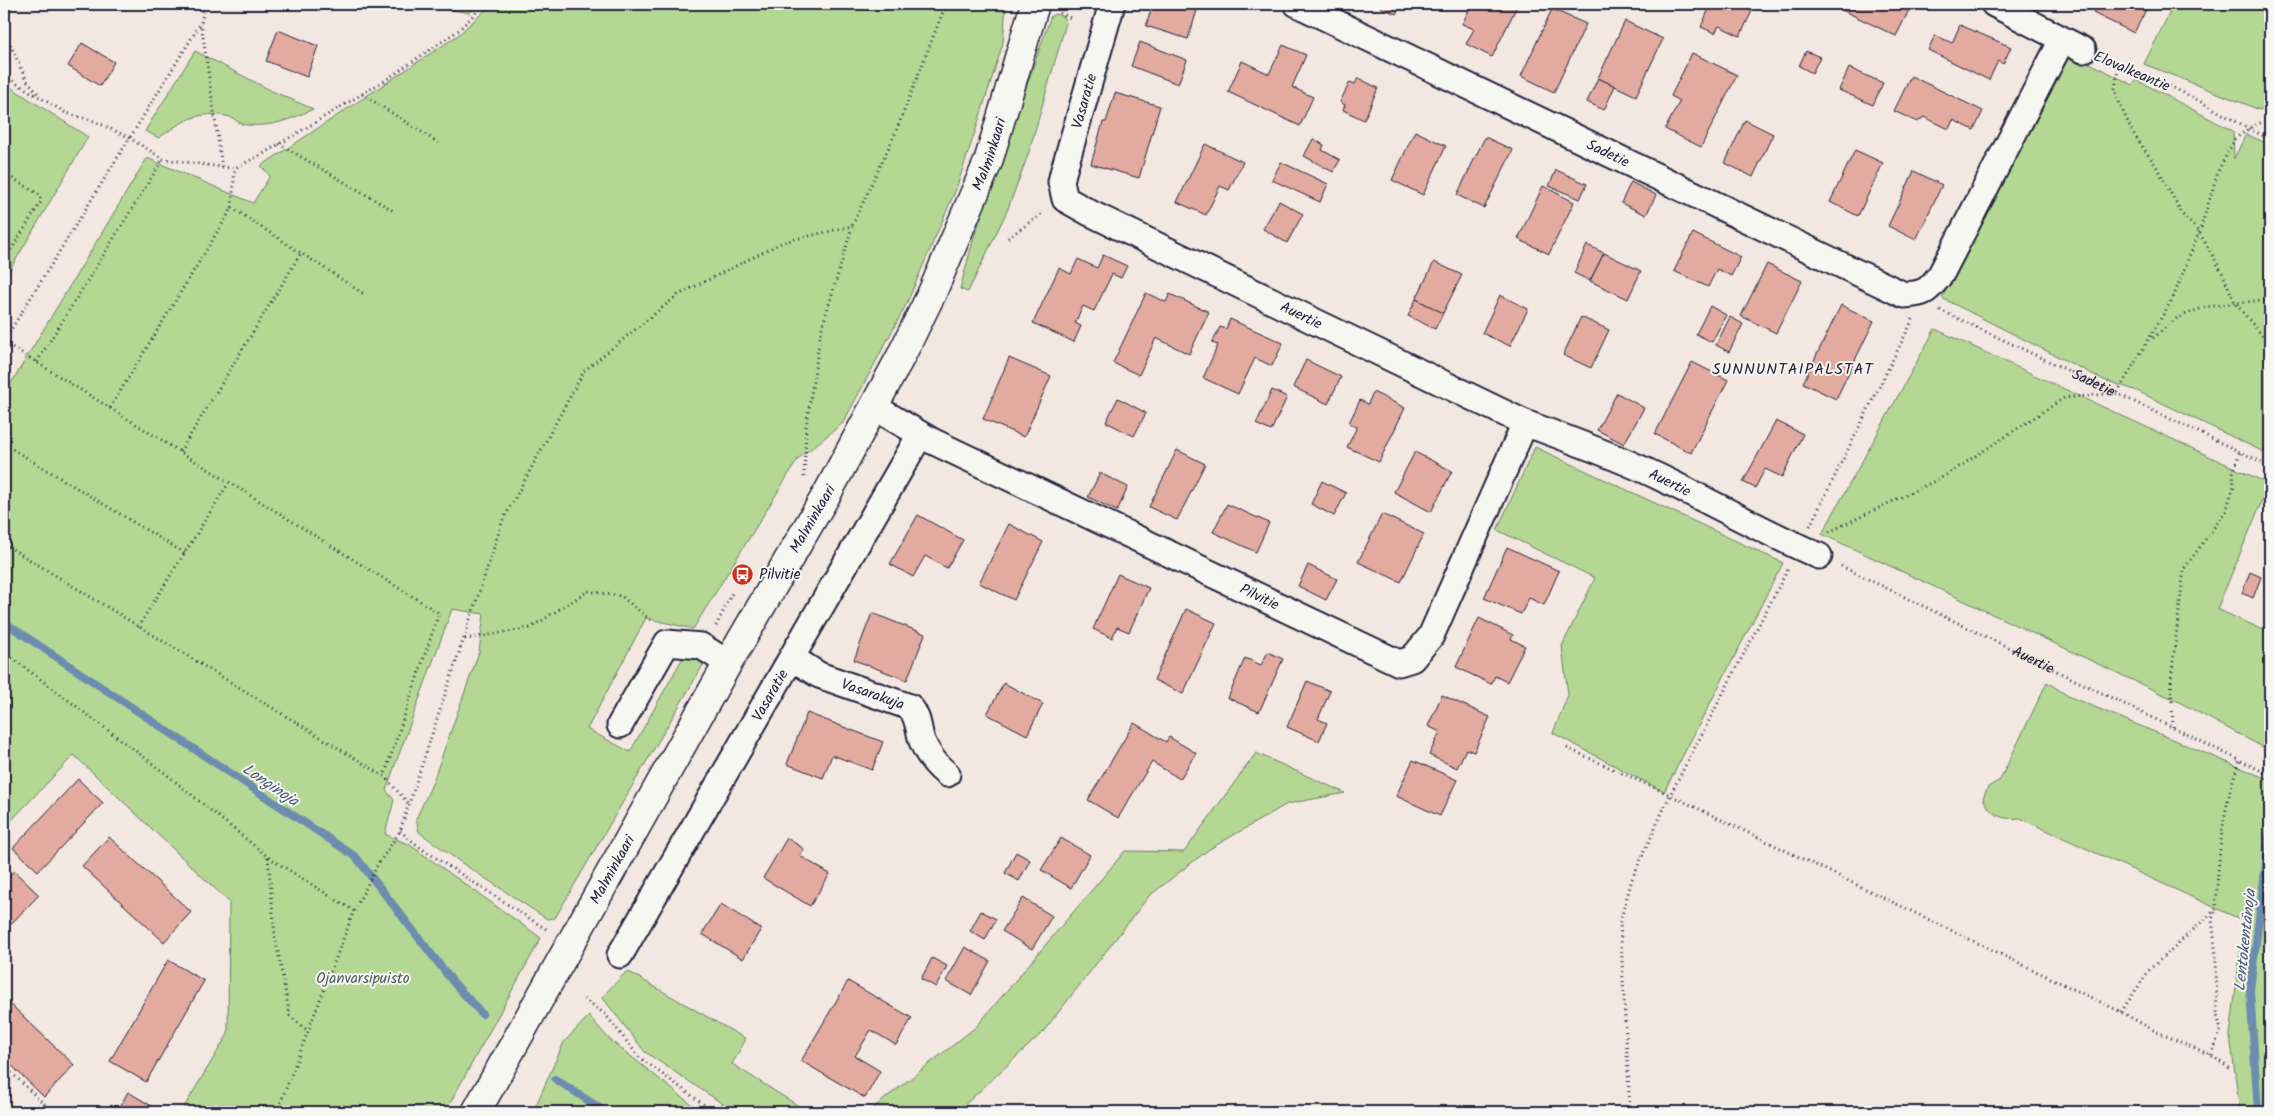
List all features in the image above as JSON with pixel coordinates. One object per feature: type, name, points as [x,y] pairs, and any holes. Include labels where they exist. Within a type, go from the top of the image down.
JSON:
[{"type":"main road","name":"Malminkaari","points":[[476,1112],[874,407],[932,293],[988,162],[1035,4]]},
{"type":"street","name":"Vasaratie","points":[[1065,198],[1061,182],[1062,174],[1112,4]]},
{"type":"street","name":"Sadetie","points":[[1297,4],[1904,295],[1920,294]]},
{"type":"street","points":[[1920,294],[1930,288],[1941,274],[2012,132],[2072,45],[1994,4]]},
{"type":"street","name":"Auertie","points":[[1065,198],[1085,211],[1525,424],[1579,442],[1659,477],[1735,517],[1809,551]]},
{"type":"street","name":"Pilvitie","points":[[874,407],[920,435],[1208,575],[1399,663],[1412,659],[1431,636],[1525,424]]},
{"type":"street","name":"Vasaratie","points":[[620,955],[920,435]]},
{"type":"street","points":[[620,725],[667,643],[701,646],[728,663]]},
{"type":"street","name":"Vasarakuja","points":[[792,658],[819,674],[910,707],[917,718],[922,741],[935,765],[947,774]]},
{"type":"path","points":[[4,18],[13,4]]},
{"type":"path","points":[[205,4],[201,23],[222,167]]},
{"type":"path","points":[[4,76],[66,113],[94,121],[128,137],[163,159],[234,168],[279,144],[362,94],[459,30],[484,4]]},
{"type":"path","points":[[804,478],[806,427],[820,330],[852,226],[895,134],[946,4]]},
{"type":"path","points":[[201,23],[128,137],[4,342],[228,484],[439,613],[384,776]]},
{"type":"path","points":[[4,31],[26,79],[42,99]]},
{"type":"path","name":"Elovalkeantie","points":[[2072,45],[2118,68],[2146,75],[2270,139]]},
{"type":"path","points":[[2118,68],[2115,89],[2133,133],[2156,166],[2183,215],[2199,232],[2222,272],[2235,303],[2270,345]]},
{"type":"path","points":[[362,94],[442,145]]},
{"type":"path","points":[[1809,551],[1945,476],[2064,398],[2117,394],[2173,298],[2199,232],[2219,169],[2235,139],[2248,129],[2270,118]]},
{"type":"path","points":[[279,144],[394,211]]},
{"type":"path","points":[[37,362],[163,159]]},
{"type":"path","points":[[110,409],[232,208],[234,168]]},
{"type":"path","points":[[4,173],[40,195],[41,202],[4,261]]},
{"type":"path","points":[[1008,238],[1065,198]]},
{"type":"path","points":[[232,208],[364,294]]},
{"type":"path","points":[[277,1112],[307,1030],[364,888],[400,831],[503,520],[584,371],[678,295],[783,242],[852,226]]},
{"type":"path","points":[[180,452],[301,253]]},
{"type":"path","name":"Sadetie","points":[[1920,294],[1943,313],[2270,466]]},
{"type":"path","points":[[2150,340],[2177,318],[2206,307],[2270,299]]},
{"type":"path","points":[[4,444],[186,554]]},
{"type":"path","points":[[2173,727],[2171,679],[2184,569],[2226,511],[2234,486],[2233,473],[2240,452]]},
{"type":"path","points":[[138,627],[186,554],[228,484]]},
{"type":"path","points":[[4,544],[384,776],[408,803]]},
{"type":"path","name":"Auertie","points":[[1809,551],[2270,775]]},
{"type":"path","points":[[465,639],[530,628],[588,591],[621,596],[652,622],[667,643]]},
{"type":"path","points":[[701,646],[712,633],[733,591]]},
{"type":"path","points":[[4,652],[160,770],[268,857],[354,911]]},
{"type":"path","points":[[1567,748],[1670,795],[2122,1012],[2157,1032],[2211,1055],[2229,1068]]},
{"type":"path","points":[[2211,1055],[2221,1030],[2217,1015],[2216,955],[2212,918],[2216,910],[2218,861],[2232,780],[2240,760]]},
{"type":"path","points":[[1630,1112],[1620,922],[1632,879],[1670,795]]},
{"type":"path","points":[[400,831],[422,850],[548,930]]},
{"type":"path","points":[[268,857],[275,936],[290,1016],[307,1030]]},
{"type":"path","points":[[2122,1012],[2150,969],[2216,910]]},
{"type":"path","points":[[584,999],[605,1014],[639,1057],[714,1112]]},
{"type":"path","points":[[4,1066],[53,1112]]},
{"type":"green space","points":[[417,4],[476,4],[470,13]]},
{"type":"green space","name":"Ojanvarsipuisto","points":[[492,4],[1006,4],[1003,43],[956,189],[906,305],[843,423],[798,459],[693,629],[646,618],[587,729],[630,752],[686,652],[700,658],[703,665],[555,918],[547,919],[419,832],[416,819],[432,784],[479,652],[484,614],[452,609],[386,790],[394,800],[385,834],[410,845],[541,938],[445,1112],[181,1112],[228,1034],[229,902],[74,755],[4,828],[4,395],[147,158],[253,203],[270,176],[261,166],[457,36]]},
{"type":"green space","points":[[2174,4],[2270,4],[2270,103],[2260,110],[2144,64]]},
{"type":"green space","points":[[1056,14],[1064,17],[1066,23],[1028,155],[1007,211],[968,292],[960,289],[974,237],[1051,16]]},
{"type":"green space","points":[[195,51],[272,91],[313,109],[273,124],[245,125],[230,117],[209,115],[192,118],[159,138],[145,131]]},
{"type":"green space","points":[[2074,55],[2133,85],[2137,80],[2233,131],[2234,159],[2246,134],[2270,145],[2270,455],[2135,390],[2104,380],[1942,298],[2060,58]]},
{"type":"green space","points":[[4,83],[88,137],[4,280]]},
{"type":"green space","points":[[1935,329],[2269,484],[2217,609],[2270,633],[2270,751],[2179,702],[1822,534]]},
{"type":"green space","points":[[1535,447],[1783,563],[1664,792],[1553,733],[1568,695],[1562,646],[1595,578],[1497,530]]},
{"type":"green space","points":[[2047,682],[2068,696],[2270,780],[2270,1112],[2240,1112],[2230,1036],[2244,921],[2020,818],[1998,816],[1986,804],[1983,798],[1988,787],[2000,780]]},
{"type":"green space","points":[[1256,753],[1345,793],[1287,804],[1208,850],[1149,896],[1043,1032],[957,1112],[868,1112],[976,1027],[1125,851],[1184,852]]},
{"type":"green space","points":[[627,971],[746,1039],[732,1064],[808,1112],[735,1112],[645,1052],[602,997]]},
{"type":"green space","points":[[589,1016],[609,1039],[701,1112],[533,1112],[564,1042]]},
{"type":"building","points":[[1153,4],[1199,4],[1188,39],[1146,26]]},
{"type":"building","points":[[1382,4],[1401,4],[1396,14],[1380,7]]},
{"type":"building","points":[[1472,4],[1518,4],[1492,57],[1466,44],[1474,29],[1462,24]]},
{"type":"building","points":[[1711,4],[1737,4],[1752,11],[1740,36],[1719,26],[1715,33],[1701,27]]},
{"type":"building","points":[[1845,4],[1912,4],[1896,36],[1842,10]]},
{"type":"building","points":[[2097,4],[2149,4],[2134,33],[2093,13]]},
{"type":"building","points":[[1552,9],[1586,24],[1554,92],[1521,76]]},
{"type":"building","points":[[1625,21],[1663,39],[1636,96],[1598,78]]},
{"type":"building","points":[[1960,25],[2011,47],[2003,64],[1998,61],[1989,80],[1928,50],[1935,35],[1952,43]]},
{"type":"building","points":[[278,30],[318,46],[307,77],[266,61]]},
{"type":"building","points":[[1140,42],[1187,60],[1178,84],[1131,66]]},
{"type":"building","points":[[82,43],[114,62],[100,86],[68,66]]},
{"type":"building","points":[[1283,45],[1306,55],[1292,87],[1313,97],[1300,126],[1228,92],[1242,61],[1269,74]]},
{"type":"building","points":[[1806,51],[1820,57],[1812,73],[1799,66]]},
{"type":"building","points":[[1692,53],[1737,75],[1701,147],[1665,129],[1680,101],[1671,96]]},
{"type":"building","points":[[1849,68],[1883,83],[1873,105],[1839,90]]},
{"type":"building","points":[[1911,76],[1983,111],[1974,130],[1953,120],[1949,129],[1924,117],[1917,122],[1894,111]]},
{"type":"building","points":[[1358,78],[1378,88],[1364,120],[1343,110],[1345,105],[1340,102],[1350,82],[1355,84]]},
{"type":"building","points":[[1598,78],[1615,86],[1604,110],[1587,102]]},
{"type":"building","points":[[1115,93],[1160,106],[1139,178],[1091,164],[1103,122],[1106,122]]},
{"type":"building","points":[[1745,120],[1773,134],[1753,177],[1725,163]]},
{"type":"building","points":[[1415,131],[1446,146],[1423,195],[1392,180]]},
{"type":"building","points":[[1485,137],[1513,150],[1484,208],[1457,195]]},
{"type":"building","points":[[1313,139],[1324,145],[1322,150],[1340,160],[1333,172],[1304,156]]},
{"type":"building","points":[[1205,144],[1243,162],[1229,190],[1220,186],[1206,215],[1177,202]]},
{"type":"building","points":[[1855,150],[1883,163],[1858,216],[1830,202]]},
{"type":"building","points":[[1281,162],[1328,184],[1320,202],[1272,180]]},
{"type":"building","points":[[1556,170],[1587,184],[1580,199],[1549,186]]},
{"type":"building","points":[[1914,171],[1942,185],[1916,240],[1888,226]]},
{"type":"building","points":[[1631,182],[1656,195],[1646,215],[1621,203]]},
{"type":"building","points":[[1543,186],[1574,202],[1549,254],[1518,239]]},
{"type":"building","points":[[1279,201],[1303,214],[1287,243],[1263,229]]},
{"type":"building","points":[[1693,233],[1741,257],[1731,276],[1717,269],[1708,287],[1674,271]]},
{"type":"building","points":[[1587,245],[1604,253],[1590,281],[1574,273]]},
{"type":"building","points":[[1604,253],[1641,271],[1628,299],[1590,281]]},
{"type":"building","points":[[1103,255],[1127,266],[1121,278],[1112,274],[1094,311],[1083,306],[1075,323],[1081,326],[1074,342],[1033,323],[1059,268],[1071,274],[1078,259],[1097,268]]},
{"type":"building","points":[[1434,262],[1462,275],[1443,313],[1416,299]]},
{"type":"building","points":[[1767,264],[1802,281],[1776,333],[1741,316]]},
{"type":"building","points":[[1146,293],[1166,302],[1170,294],[1209,312],[1189,354],[1156,338],[1139,375],[1113,363]]},
{"type":"building","points":[[1500,295],[1528,309],[1510,346],[1482,333]]},
{"type":"building","points":[[1416,299],[1443,313],[1435,329],[1408,316]]},
{"type":"building","points":[[1841,305],[1874,321],[1836,399],[1803,383]]},
{"type":"building","points":[[1710,306],[1726,315],[1712,342],[1696,334]]},
{"type":"building","points":[[1581,317],[1609,330],[1591,368],[1563,355]]},
{"type":"building","points":[[1730,317],[1743,324],[1729,352],[1716,345]]},
{"type":"building","points":[[1230,319],[1283,343],[1272,366],[1255,358],[1238,394],[1203,378],[1218,345],[1212,343],[1220,327],[1226,329]]},
{"type":"building","points":[[1009,358],[1051,376],[1024,437],[983,419]]},
{"type":"building","points":[[1306,360],[1341,377],[1328,404],[1293,387]]},
{"type":"building","points":[[1692,362],[1728,380],[1691,453],[1655,434]]},
{"type":"building","points":[[1272,390],[1287,397],[1271,431],[1256,424]]},
{"type":"building","points":[[1373,392],[1405,408],[1379,462],[1347,447],[1357,427],[1349,423],[1360,400],[1368,404]]},
{"type":"building","points":[[1617,393],[1644,408],[1624,444],[1597,430]]},
{"type":"building","points":[[1118,398],[1146,413],[1134,436],[1106,422]]},
{"type":"building","points":[[1776,421],[1803,434],[1782,477],[1765,469],[1755,488],[1743,482]]},
{"type":"building","points":[[1177,450],[1205,464],[1177,520],[1149,507]]},
{"type":"building","points":[[1415,452],[1452,471],[1431,512],[1394,492]]},
{"type":"building","points":[[1100,473],[1128,487],[1117,511],[1088,497]]},
{"type":"building","points":[[1322,481],[1346,493],[1334,516],[1311,504]]},
{"type":"building","points":[[1227,504],[1269,523],[1256,552],[1213,532]]},
{"type":"building","points":[[1382,514],[1424,534],[1401,582],[1358,562]]},
{"type":"building","points":[[918,515],[963,540],[947,568],[925,556],[913,577],[890,564]]},
{"type":"building","points":[[1009,524],[1043,542],[1014,600],[979,583]]},
{"type":"building","points":[[1507,547],[1559,571],[1544,605],[1529,598],[1521,614],[1484,598]]},
{"type":"building","points":[[1308,565],[1337,579],[1326,600],[1298,586]]},
{"type":"building","points":[[2250,572],[2261,577],[2253,598],[2242,593]]},
{"type":"building","points":[[1118,574],[1149,588],[1129,632],[1117,627],[1112,638],[1093,629]]},
{"type":"building","points":[[1186,609],[1216,623],[1183,694],[1154,680]]},
{"type":"building","points":[[872,613],[925,634],[907,680],[854,660]]},
{"type":"building","points":[[1479,618],[1513,635],[1511,639],[1525,646],[1507,682],[1495,676],[1491,684],[1456,667]]},
{"type":"building","points":[[1268,652],[1283,659],[1259,712],[1228,698],[1245,658],[1261,665]]},
{"type":"building","points":[[1307,681],[1330,691],[1318,719],[1327,723],[1319,741],[1287,727]]},
{"type":"building","points":[[1004,683],[1043,704],[1027,735],[987,714]]},
{"type":"building","points":[[1442,695],[1490,717],[1474,752],[1466,749],[1457,768],[1429,755],[1440,732],[1428,726]]},
{"type":"building","points":[[807,713],[883,742],[872,770],[832,755],[823,778],[787,764]]},
{"type":"building","points":[[1134,723],[1166,742],[1169,737],[1196,753],[1180,779],[1152,762],[1118,818],[1088,800]]},
{"type":"building","points":[[1413,760],[1457,780],[1440,816],[1396,796]]},
{"type":"building","points":[[78,779],[103,803],[38,871],[13,848]]},
{"type":"building","points":[[109,837],[191,912],[164,942],[82,866]]},
{"type":"building","points":[[787,838],[804,849],[800,856],[830,874],[810,906],[763,878]]},
{"type":"building","points":[[1061,838],[1090,855],[1071,888],[1041,870]]},
{"type":"building","points":[[1016,852],[1030,860],[1019,881],[1005,873]]},
{"type":"building","points":[[14,871],[39,895],[4,931],[4,881]]},
{"type":"building","points":[[1023,898],[1052,916],[1032,949],[1002,931]]},
{"type":"building","points":[[721,904],[761,929],[743,959],[702,934]]},
{"type":"building","points":[[981,911],[996,919],[985,940],[970,931]]},
{"type":"building","points":[[965,947],[990,961],[971,995],[946,981]]},
{"type":"building","points":[[932,958],[947,966],[936,987],[921,979]]},
{"type":"building","points":[[168,960],[204,981],[146,1082],[110,1061]]},
{"type":"building","points":[[848,981],[912,1018],[896,1045],[871,1030],[855,1056],[880,1071],[865,1098],[801,1061]]},
{"type":"building","points":[[4,998],[74,1065],[44,1097],[4,1058]]},
{"type":"building","points":[[128,1092],[160,1111],[117,1112]]},
{"type":"waterway","name":"Longinoja","points":[[4,622],[356,857],[453,982],[482,1014]]},
{"type":"waterway","name":"Lentokentänoja","points":[[2258,1112],[2250,990],[2270,831]]},
{"type":"waterway","name":"Longinoja","points":[[555,1079],[606,1112]]},
{"type":"place","name":"Pilvitie","points":[[743,574]]},
{"type":"district","name":"SUNNUNTAIPALSTAT","points":[[1793,368]]}]
